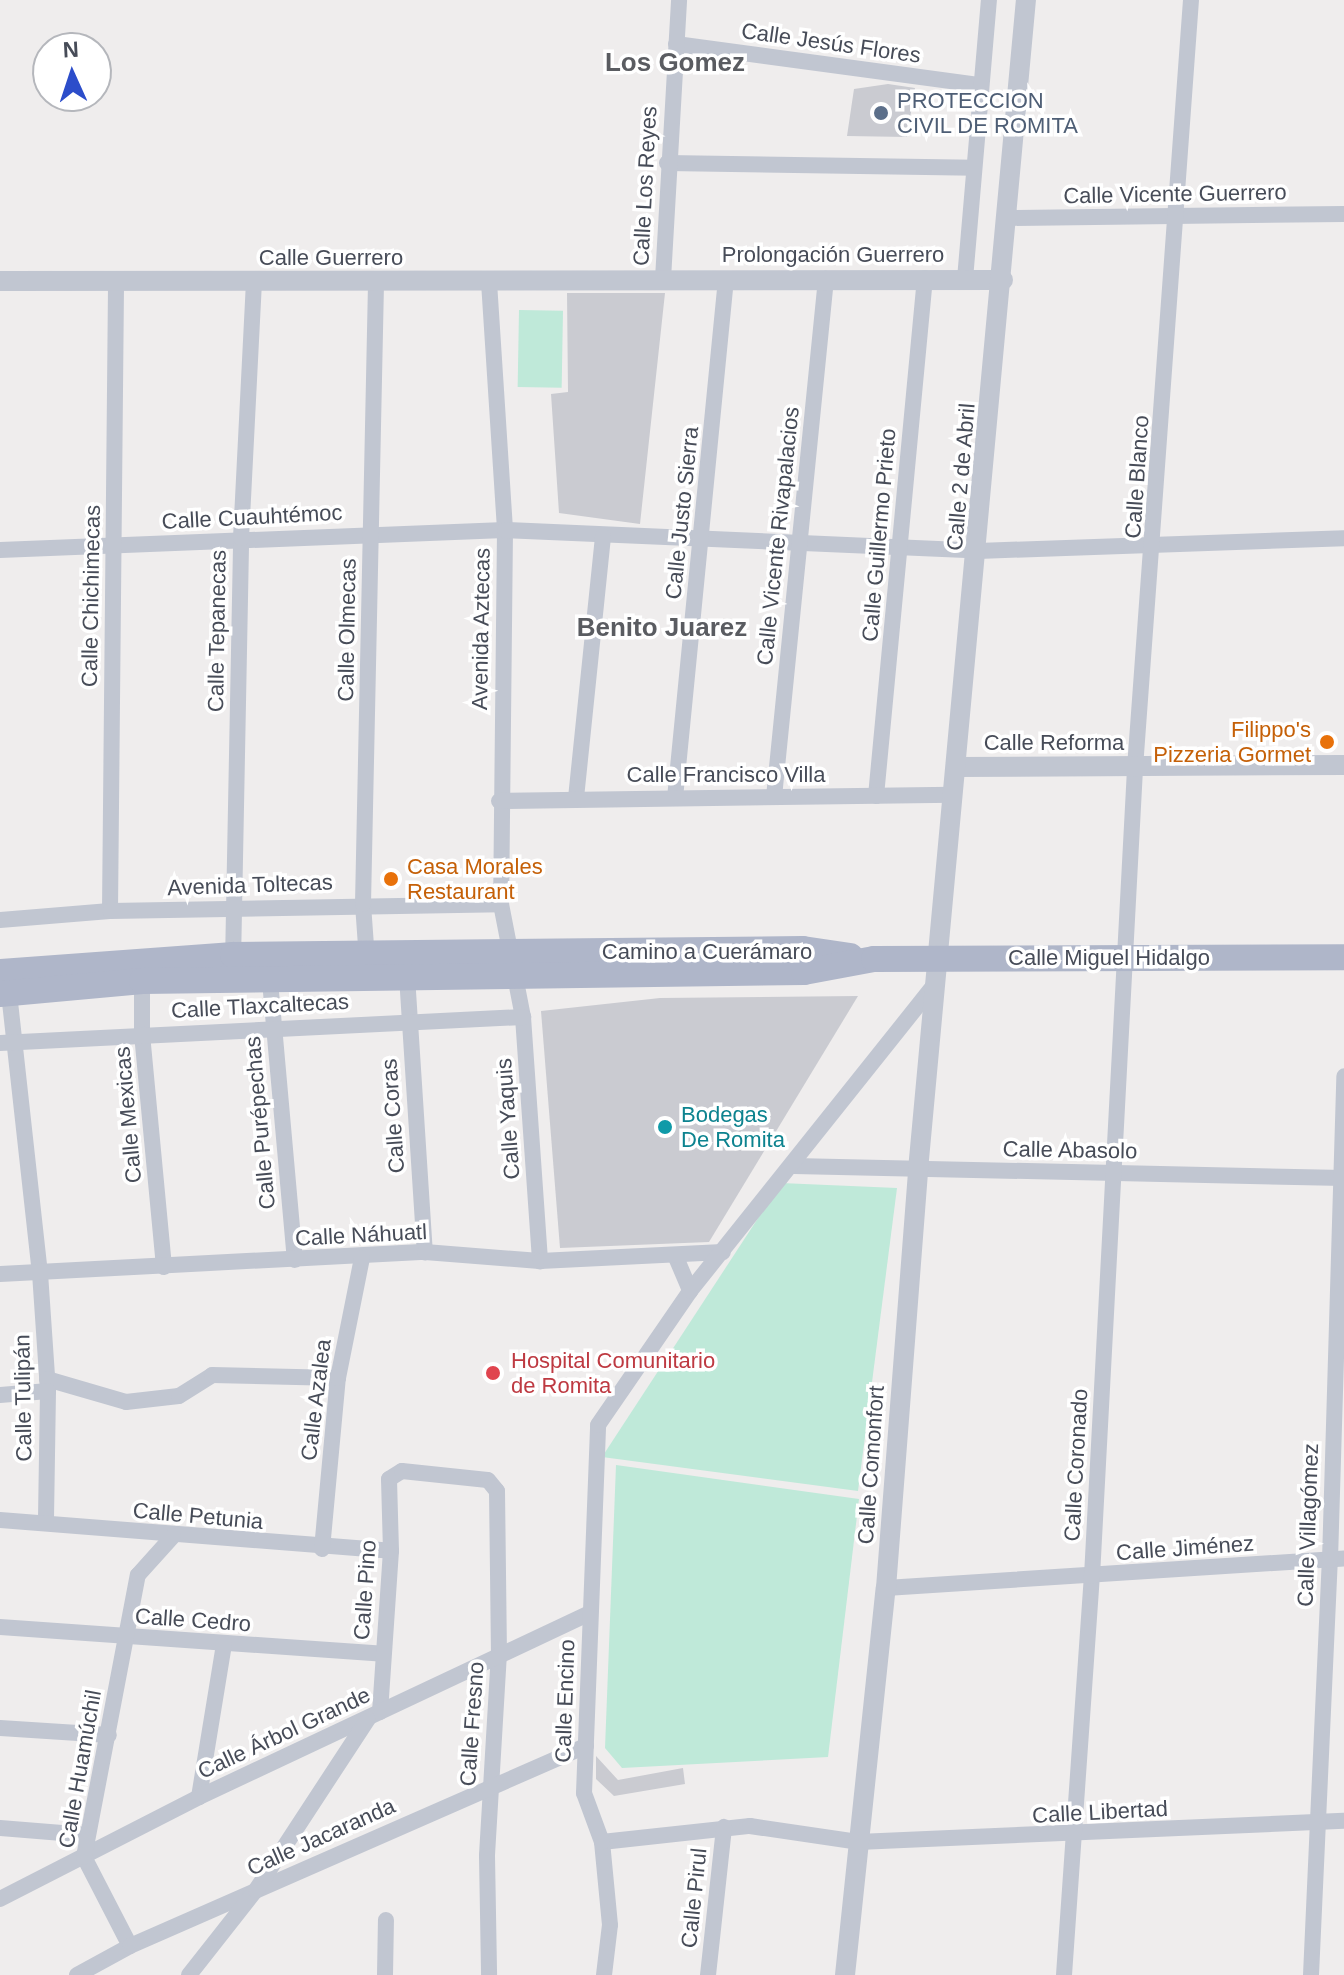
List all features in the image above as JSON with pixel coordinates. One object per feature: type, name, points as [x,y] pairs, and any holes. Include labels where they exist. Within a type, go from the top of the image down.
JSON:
[{"type":"main road","name":"Camino a Cuerámaro","points":[[3,986],[142,970],[513,964],[803,949],[874,959]]},
{"type":"main road","name":"Calle Miguel Hidalgo","points":[[874,959],[937,970],[1126,958],[1344,957]]},
{"type":"main road","name":"Camino a Cuerámaro","points":[[232,968],[270,981],[367,966],[407,976],[513,964]]},
{"type":"street","name":"Calle Los Reyes","points":[[663,279],[667,163],[679,0]]},
{"type":"street","points":[[965,279],[989,0]]},
{"type":"street","name":"Calle 2 de Abril","points":[[937,970],[1003,280],[1026,0]]},
{"type":"street","name":"Calle Blanco","points":[[1126,958],[1135,768],[1154,546],[1191,0]]},
{"type":"street","name":"Calle Jesús Flores","points":[[676,44],[980,85]]},
{"type":"street","points":[[667,163],[974,168]]},
{"type":"street","name":"Calle Vicente Guerrero","points":[[1007,218],[1344,214]]},
{"type":"street","name":"Calle Guillermo Prieto","points":[[876,796],[925,278]]},
{"type":"street","name":"Prolongación Guerrero","points":[[663,279],[1003,280]]},
{"type":"street","name":"Calle Guerrero","points":[[0,281],[489,282],[663,279]]},
{"type":"street","name":"Calle Justo Sierra","points":[[675,798],[726,279]]},
{"type":"street","name":"Calle Vicente Rivapalacios","points":[[774,797],[826,279]]},
{"type":"street","name":"Calle Chichimecas","points":[[110,911],[116,281]]},
{"type":"street","name":"Calle Tepanecas","points":[[232,968],[241,538],[254,281]]},
{"type":"street","name":"Calle Olmecas","points":[[367,966],[363,904],[376,282]]},
{"type":"street","name":"Avenida Aztecas","points":[[489,282],[505,530],[499,801],[501,904],[513,964]]},
{"type":"street","name":"Calle Cuauhtémoc","points":[[0,550],[241,538],[505,530],[702,542],[978,551],[1344,538]]},
{"type":"street","points":[[576,798],[603,536]]},
{"type":"street","name":"Calle Reforma","points":[[956,767],[1344,765]]},
{"type":"street","name":"Calle Francisco Villa","points":[[499,801],[953,795]]},
{"type":"street","name":"Avenida Toltecas","points":[[0,920],[110,911],[363,904],[501,904]]},
{"type":"street","name":"Calle Coronado","points":[[1064,1975],[1092,1576],[1126,958]]},
{"type":"street","name":"Calle Yaquis","points":[[513,964],[523,1017],[540,1261]]},
{"type":"street","name":"Calle Mexicas","points":[[142,970],[142,1034],[164,1267]]},
{"type":"street","points":[[675,1255],[690,1291],[794,1166],[937,970]]},
{"type":"street","name":"Calle Comonfort","points":[[845,1975],[886,1588],[918,1170],[937,970]]},
{"type":"street","name":"Calle Coras","points":[[407,976],[407,1019],[425,1252]]},
{"type":"street","name":"Calle Purépechas","points":[[270,981],[295,1260]]},
{"type":"street","name":"Calle Tulipán","points":[[3,986],[7,1042],[40,1273],[48,1385],[46,1523]]},
{"type":"street","name":"Calle Tlaxcaltecas","points":[[7,1042],[407,1019],[523,1017]]},
{"type":"street","name":"Calle Villagómez","points":[[1311,1975],[1317,1823],[1337,1559],[1344,1076]]},
{"type":"street","name":"Calle Abasolo","points":[[794,1166],[1342,1178]]},
{"type":"street","name":"Calle Náhuatl","points":[[0,1274],[362,1258],[425,1252],[540,1261],[723,1252]]},
{"type":"street","name":"Calle Azalea","points":[[322,1549],[338,1378],[362,1258]]},
{"type":"street","name":"Calle Encino","points":[[604,1975],[610,1925],[602,1842],[584,1793],[598,1425],[690,1291]]},
{"type":"street","points":[[0,1395],[48,1385],[126,1402],[179,1396],[212,1375],[338,1378]]},
{"type":"street","name":"Calle Pino","points":[[374,1715],[383,1654],[391,1551],[389,1479],[394,1472],[488,1480]]},
{"type":"street","name":"Calle Fresno","points":[[488,1480],[497,1491],[499,1653],[490,1785],[489,1975]]},
{"type":"street","name":"Calle Petunia","points":[[0,1520],[322,1549],[391,1551]]},
{"type":"street","name":"Calle Huamúchil","points":[[130,1946],[84,1857],[138,1575],[173,1536]]},
{"type":"street","name":"Calle Jiménez","points":[[886,1588],[1337,1559]]},
{"type":"street","name":"Calle Árbol Grande","points":[[0,1899],[199,1797],[499,1653],[590,1613]]},
{"type":"street","name":"Calle Cedro","points":[[0,1627],[383,1654]]},
{"type":"street","points":[[199,1797],[224,1644]]},
{"type":"street","points":[[189,1975],[256,1890],[374,1715]]},
{"type":"street","points":[[0,1728],[109,1735]]},
{"type":"street","name":"Calle Jacaranda","points":[[77,1975],[130,1946],[490,1785],[586,1746]]},
{"type":"street","name":"Calle Libertad","points":[[602,1842],[724,1827],[774,1828],[858,1842],[1073,1837],[1344,1821]]},
{"type":"street","name":"Calle Pirul","points":[[708,1975],[724,1827]]},
{"type":"street","points":[[0,1828],[87,1835]]},
{"type":"street","points":[[385,1975],[386,1920]]},
{"type":"green space","points":[[519,310],[563,311],[562,388],[518,387]]},
{"type":"green space","points":[[781,1183],[897,1188],[858,1491],[602,1457]]},
{"type":"green space","points":[[616,1465],[859,1499],[828,1757],[622,1768],[605,1748]]},
{"type":"building","name":"PROTECCION CIVIL DE ROMITA","points":[[888,84],[915,88],[907,137],[847,136],[854,89]]},
{"type":"building","points":[[567,293],[665,293],[640,524],[559,513],[551,394],[568,392]]},
{"type":"building","name":"Bodegas De Romita","points":[[858,996],[709,1242],[560,1248],[541,1011],[660,998]]},
{"type":"building","points":[[596,1756],[618,1780],[683,1768],[685,1784],[614,1796],[596,1779]]},
{"type":"place","name":"PROTECCION CIVIL DE ROMITA","points":[[881,113]]},
{"type":"place","name":"Filippo's Pizzeria Gormet","points":[[1327,742]]},
{"type":"place","name":"Casa Morales Restaurant","points":[[391,879]]},
{"type":"place","name":"Bodegas De Romita","points":[[665,1127]]},
{"type":"place","name":"Hospital Comunitario de Romita","points":[[493,1373]]},
{"type":"district","name":"Los Gomez","points":[[675,63]]},
{"type":"district","name":"Benito Juarez","points":[[662,628]]}]
